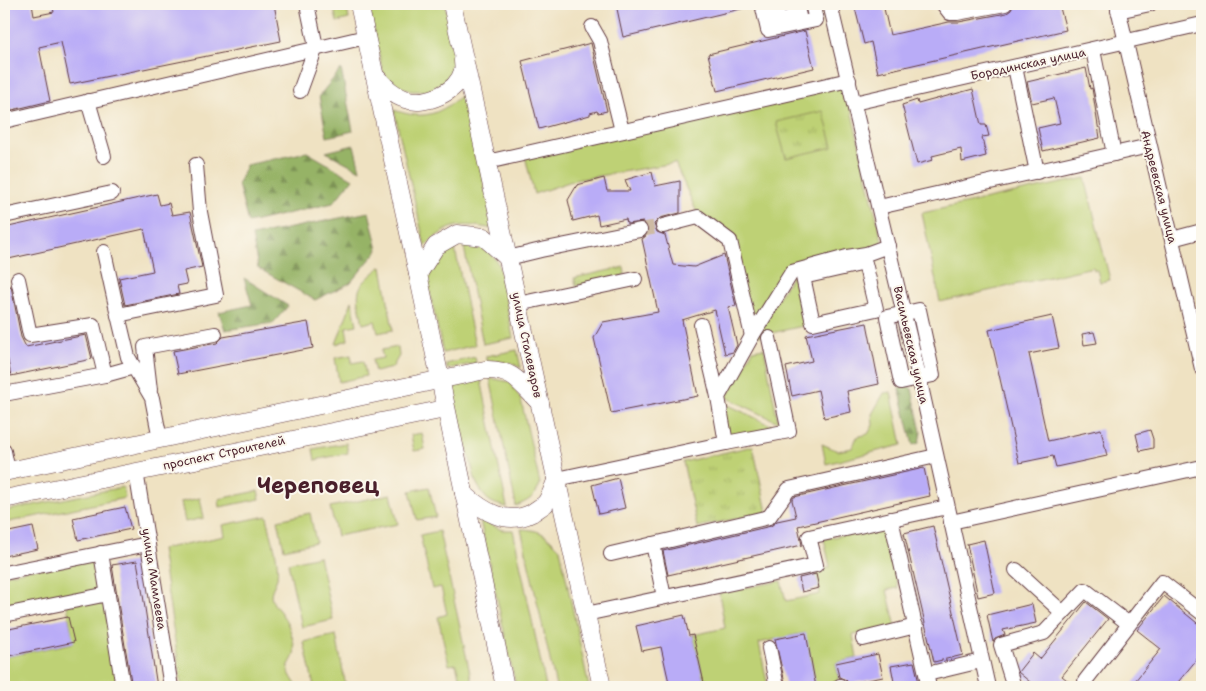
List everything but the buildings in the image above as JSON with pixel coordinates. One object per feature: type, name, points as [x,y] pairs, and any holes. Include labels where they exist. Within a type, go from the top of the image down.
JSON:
[{"type":"main road","points":[[358,4],[418,274],[505,687]]},
{"type":"main road","name":"улица Сталеваров","points":[[452,4],[602,687]]},
{"type":"main road","points":[[374,74],[389,90],[405,100],[429,101],[453,87],[463,72],[463,54]]},
{"type":"main road","points":[[418,274],[436,246],[457,234],[484,237],[508,258]]},
{"type":"main road","points":[[6,471],[485,370],[506,372],[515,377],[540,403]]},
{"type":"main road","name":"проспект Строителей","points":[[4,499],[445,409]]},
{"type":"main road","points":[[464,494],[479,507],[492,514],[515,518],[526,515],[544,504],[557,479]]},
{"type":"street","points":[[300,91],[316,47],[307,4]]},
{"type":"street","points":[[762,4],[768,30],[816,20],[813,8]]},
{"type":"street","points":[[774,4],[778,20],[798,10],[831,6]]},
{"type":"street","points":[[943,4],[950,13],[957,14],[1005,4]]},
{"type":"street","points":[[1118,7],[1150,4]]},
{"type":"street","name":"Васильевская улица","points":[[831,6],[919,378],[988,687]]},
{"type":"street","name":"Андреевская улица","points":[[1118,7],[1202,369]]},
{"type":"street","name":"Бородинская улица","points":[[854,103],[1126,43],[1202,24]]},
{"type":"street","points":[[592,27],[600,41],[622,131]]},
{"type":"street","points":[[4,121],[366,36]]},
{"type":"street","points":[[1093,50],[1114,154]]},
{"type":"street","points":[[1015,67],[1036,172]]},
{"type":"street","points":[[487,162],[849,80]]},
{"type":"street","points":[[88,101],[104,156]]},
{"type":"street","points":[[879,208],[1149,146]]},
{"type":"street","points":[[118,315],[216,295],[200,212],[196,165]]},
{"type":"street","points":[[4,216],[112,193]]},
{"type":"street","points":[[663,226],[698,217],[730,241],[752,336]]},
{"type":"street","points":[[508,258],[640,230]]},
{"type":"street","points":[[1172,239],[1202,231]]},
{"type":"street","points":[[718,397],[752,336],[792,272],[848,262],[865,263],[876,309],[813,323],[803,277],[848,262],[888,246]]},
{"type":"street","points":[[104,252],[128,357],[152,398]]},
{"type":"street","points":[[18,279],[30,335],[93,325],[105,375]]},
{"type":"street","points":[[518,304],[635,279]]},
{"type":"street","points":[[701,325],[718,397],[726,444]]},
{"type":"street","points":[[160,439],[145,347],[215,334]]},
{"type":"street","points":[[557,479],[789,430],[768,338]]},
{"type":"street","points":[[4,394],[105,375],[134,367]]},
{"type":"street","points":[[4,450],[6,471]]},
{"type":"street","points":[[611,554],[768,517],[789,489],[936,456]]},
{"type":"street","points":[[951,522],[1202,466]]},
{"type":"street","name":"улица Мамлеева","points":[[136,471],[171,687]]},
{"type":"street","points":[[586,614],[816,565],[809,537],[947,506]]},
{"type":"street","points":[[891,519],[928,680],[981,660]]},
{"type":"street","points":[[4,573],[148,544]]},
{"type":"street","points":[[653,544],[664,597]]},
{"type":"street","points":[[102,553],[123,687]]},
{"type":"street","points":[[1016,570],[1064,613]]},
{"type":"street","points":[[1085,681],[1162,582],[1202,612]]},
{"type":"street","points":[[1014,687],[1001,645],[1044,633],[1085,590],[1129,624]]},
{"type":"street","points":[[4,615],[108,594]]},
{"type":"street","points":[[863,639],[916,626]]},
{"type":"street","points":[[769,648],[777,687]]},
{"type":"green space","points":[[333,4],[346,4],[349,19],[337,22]]},
{"type":"green space","points":[[368,4],[445,4],[456,55],[453,69],[445,81],[427,91],[411,91],[397,85],[383,73]]},
{"type":"green space","points":[[341,69],[353,131],[327,137],[319,96]]},
{"type":"green space","points":[[845,84],[883,245],[790,269],[753,331],[732,240],[698,215],[675,163],[575,180],[534,194],[525,156]]},
{"type":"green space","points":[[464,93],[494,229],[465,225],[457,226],[442,232],[425,246],[394,110],[415,115],[432,114],[440,111]]},
{"type":"green space","points":[[823,111],[833,147],[786,158],[776,122]]},
{"type":"green space","points":[[354,145],[360,170],[326,152]]},
{"type":"green space","points":[[307,152],[353,179],[333,203],[248,223],[238,184],[246,165]]},
{"type":"green space","points":[[1085,178],[1110,280],[1100,282],[1097,270],[1094,270],[1093,267],[940,302],[922,213]]},
{"type":"green space","points":[[369,212],[378,250],[350,283],[315,300],[258,268],[252,236]]},
{"type":"green space","points":[[463,242],[484,249],[499,265],[513,338],[483,344]]},
{"type":"green space","points":[[454,244],[475,345],[443,353],[426,274],[438,253]]},
{"type":"green space","points":[[382,266],[393,330],[378,333],[375,321],[363,324],[358,296],[361,285]]},
{"type":"green space","points":[[624,267],[625,275],[576,286],[574,278]]},
{"type":"green space","points":[[793,274],[803,326],[754,337]]},
{"type":"green space","points":[[244,278],[288,306],[273,323],[225,330],[219,312],[252,305]]},
{"type":"green space","points":[[352,301],[357,325],[346,327],[348,340],[336,344]]},
{"type":"green space","points":[[398,347],[399,356],[392,368],[375,372],[372,360],[383,358],[381,350]]},
{"type":"green space","points":[[764,348],[778,422],[726,397],[753,350]]},
{"type":"green space","points":[[517,350],[521,368],[512,363],[486,360],[486,356]]},
{"type":"green space","points":[[351,355],[352,363],[363,361],[366,376],[339,382],[335,358]]},
{"type":"green space","points":[[475,357],[476,363],[447,369],[446,364]]},
{"type":"green space","points":[[490,378],[510,382],[521,400],[540,484],[531,498],[516,506]]},
{"type":"green space","points":[[481,379],[507,507],[491,502],[482,493],[476,482],[450,386]]},
{"type":"green space","points":[[908,386],[912,389],[921,432],[919,443],[913,445],[899,388]]},
{"type":"green space","points":[[891,392],[902,445],[826,464],[822,444],[838,451],[852,448],[857,437],[868,434],[873,425],[872,414],[884,393]]},
{"type":"green space","points":[[720,401],[781,430],[728,441]]},
{"type":"green space","points":[[422,433],[425,449],[414,451],[411,435]]},
{"type":"green space","points":[[346,443],[348,453],[315,460],[313,449]]},
{"type":"green space","points":[[753,446],[767,512],[697,527],[683,462]]},
{"type":"green space","points":[[123,487],[125,498],[4,523],[4,511]]},
{"type":"green space","points":[[429,487],[436,517],[417,520],[410,491]]},
{"type":"green space","points":[[258,491],[260,499],[220,507],[219,499]]},
{"type":"green space","points":[[391,494],[398,524],[337,536],[330,507]]},
{"type":"green space","points":[[200,498],[204,518],[185,522],[181,502]]},
{"type":"green space","points":[[310,513],[316,542],[284,549],[278,520]]},
{"type":"green space","points":[[267,516],[278,570],[271,597],[287,622],[291,634],[294,652],[289,672],[298,687],[182,687],[161,549],[225,536],[223,525]]},
{"type":"green space","points":[[480,520],[502,530],[513,530],[546,687],[516,687]]},
{"type":"green space","points":[[884,526],[898,588],[887,590],[896,627],[853,635],[857,658],[836,663],[840,686],[816,687],[805,633],[759,643],[768,687],[705,687],[693,635],[725,628],[719,593],[781,581],[786,601],[820,594],[815,571],[830,567],[824,539]]},
{"type":"green space","points":[[521,529],[543,534],[560,549],[589,687],[556,687]]},
{"type":"green space","points":[[439,531],[473,687],[462,687],[456,664],[449,665],[438,617],[447,614],[441,587],[432,589],[420,535]]},
{"type":"green space","points":[[100,555],[106,593],[4,613],[4,575]]},
{"type":"green space","points":[[319,556],[333,620],[302,627],[288,563]]},
{"type":"green space","points":[[103,599],[120,687],[4,687],[4,657],[73,643],[67,605]]},
{"type":"green space","points":[[336,635],[346,687],[314,687],[304,642]]},
{"type":"tunnel","points":[[640,230],[663,226]]},
{"type":"district","name":"Череповец","points":[[318,485]]}]
